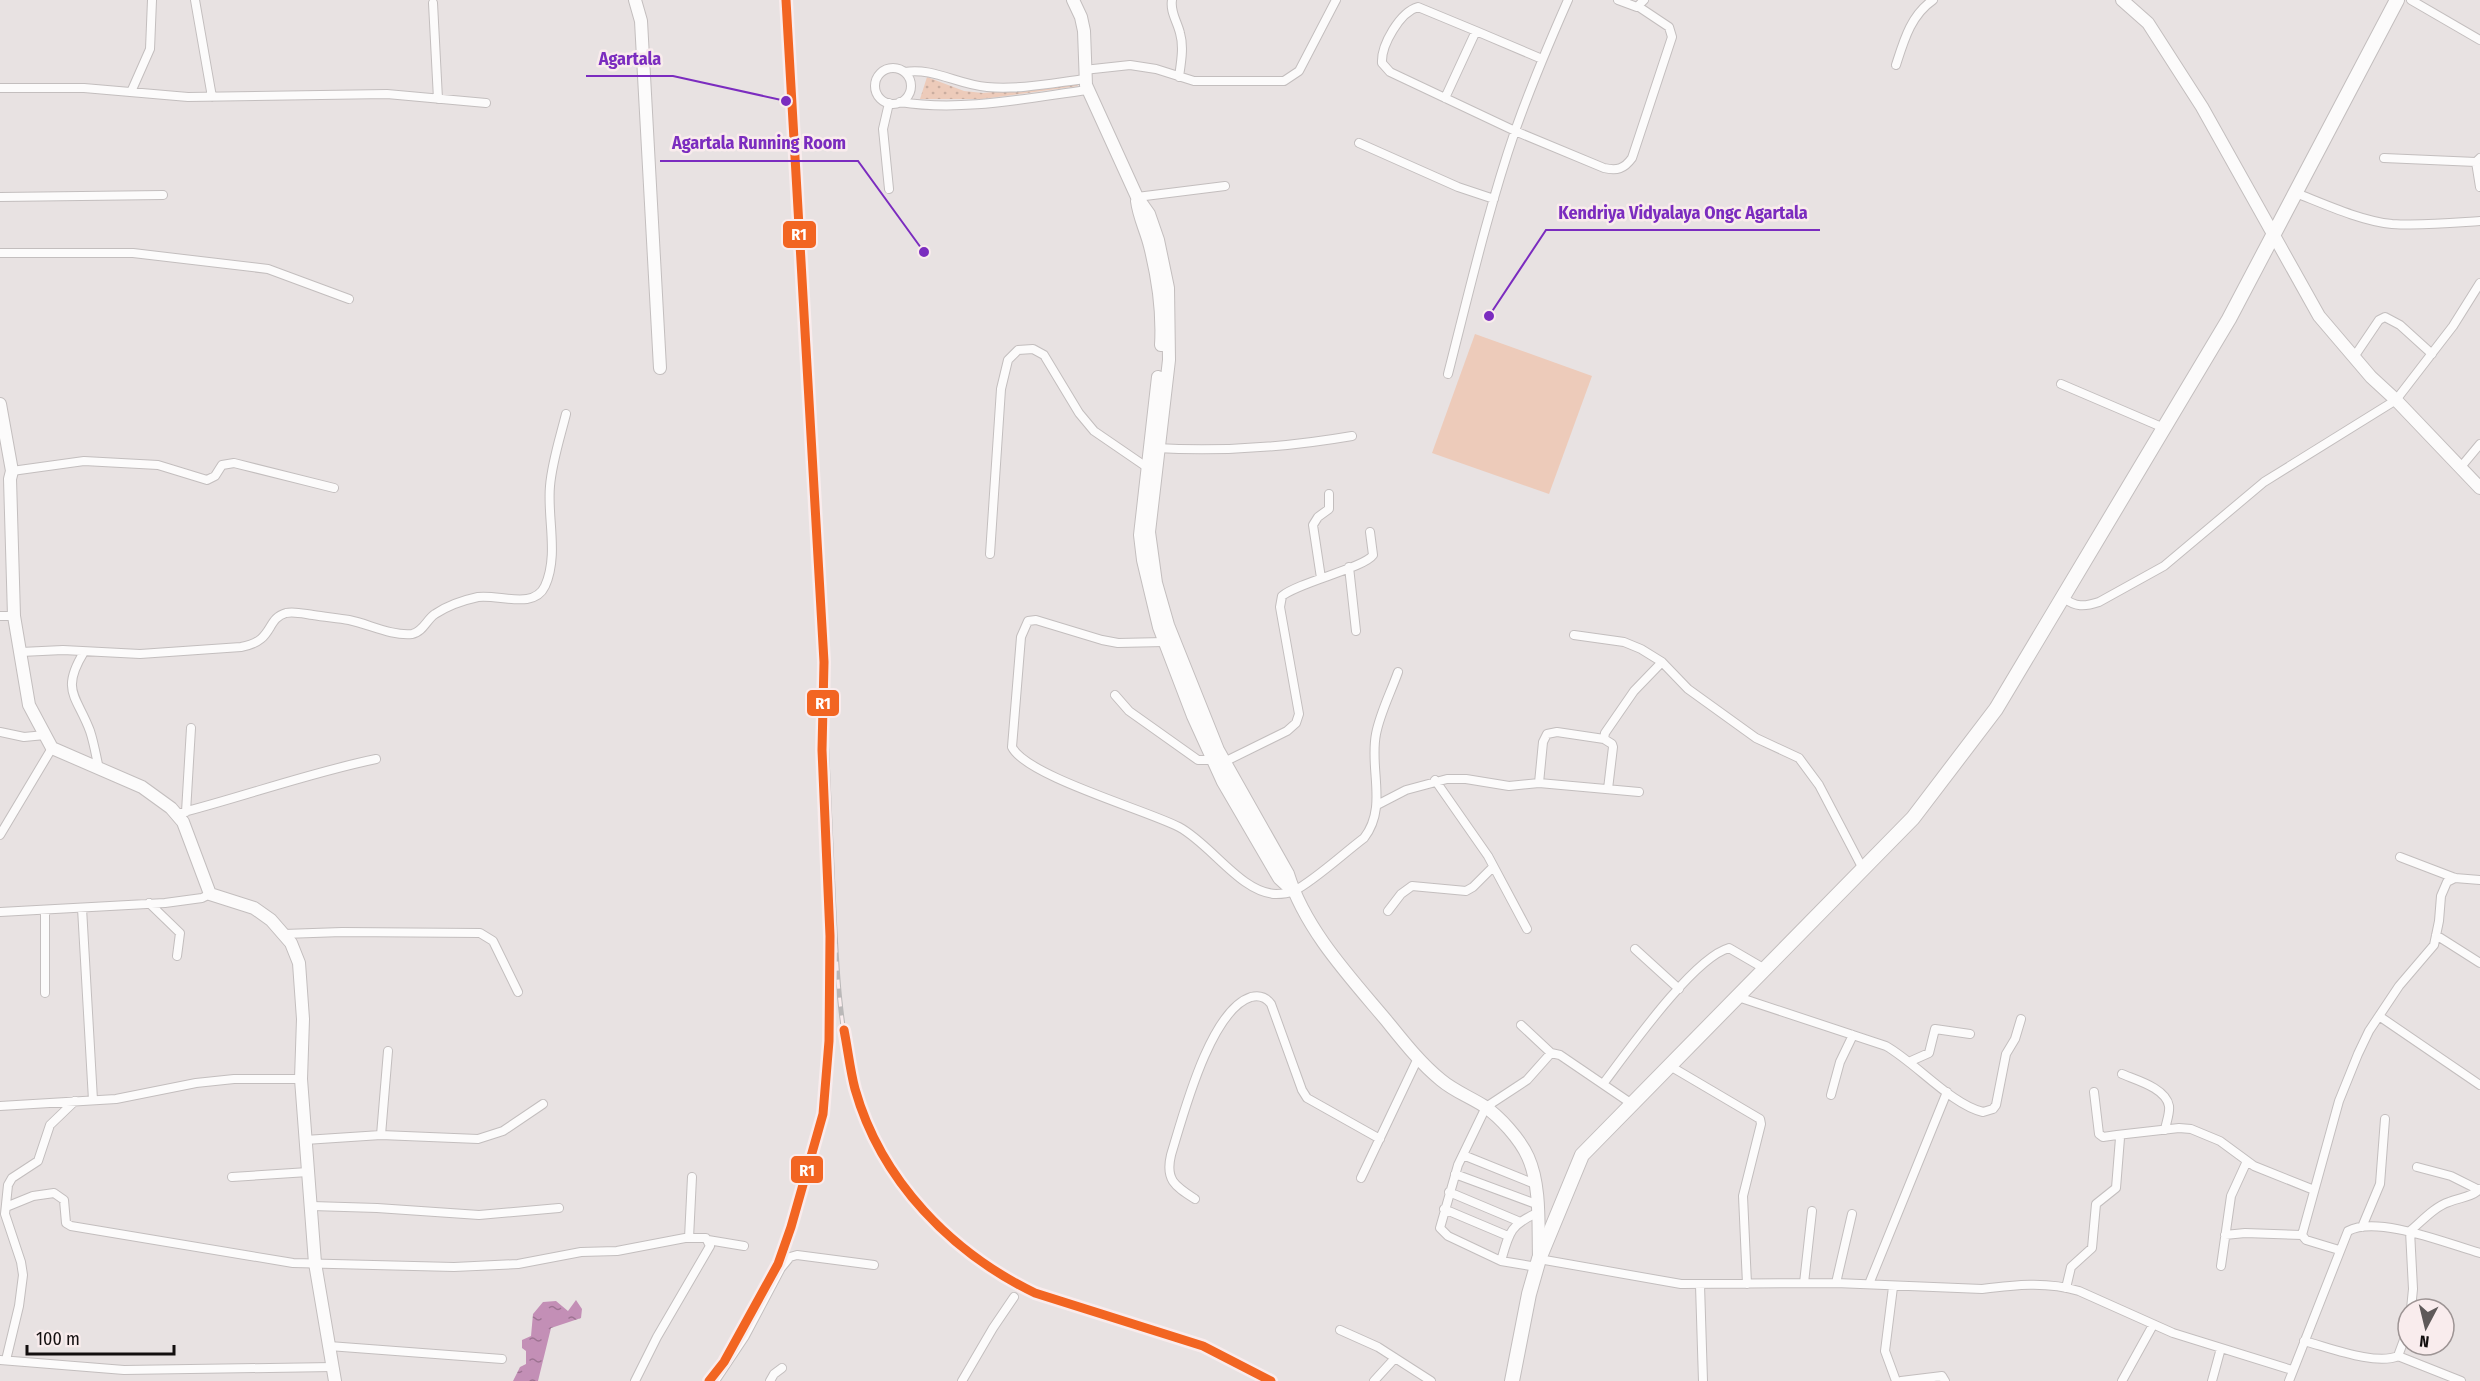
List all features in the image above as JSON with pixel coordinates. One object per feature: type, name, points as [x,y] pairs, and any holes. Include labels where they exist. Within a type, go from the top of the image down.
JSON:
[{"type":"main road","points":[[1512,1381],[1538,1263],[1582,1155],[1913,818],[1996,709],[2229,320],[2397,0]]},
{"type":"street","points":[[131,92],[150,49],[152,0]]},
{"type":"street","points":[[195,0],[212,97]]},
{"type":"street","points":[[635,0],[641,21],[660,368]]},
{"type":"street","points":[[1073,0],[1081,17],[1084,31],[1086,80],[1137,196],[1149,214],[1158,240],[1168,288],[1169,348],[1154,448],[1150,520],[1150,546],[1164,626],[1164,642],[1215,756],[1288,874],[1293,891],[1332,953],[1418,1058],[1442,1081],[1486,1107],[1522,1146],[1535,1184],[1538,1263]]},
{"type":"street","points":[[1172,0],[1171,10],[1180,33],[1182,49],[1179,76]]},
{"type":"street","points":[[1086,80],[988,87],[959,82],[928,72],[889,69],[879,75],[876,85],[879,96],[889,103],[938,106],[969,105],[1086,80],[1130,65],[1205,82],[1277,82],[1292,78],[1299,71],[1336,0]]},
{"type":"street","points":[[1448,374],[1494,200],[1515,131],[1542,59],[1568,0]]},
{"type":"street","points":[[1542,59],[1418,7],[1412,8],[1402,18],[1383,49],[1382,56],[1385,68],[1445,98],[1515,131],[1604,168],[1619,169],[1627,165],[1632,158],[1672,37],[1669,27],[1641,3],[1633,7],[1618,0]]},
{"type":"street","points":[[1896,65],[1906,33],[1923,7],[1933,0]]},
{"type":"street","points":[[2122,0],[2148,23],[2202,107],[2319,316],[2354,357],[2480,489]]},
{"type":"street","points":[[2411,0],[2480,40]]},
{"type":"street","points":[[433,3],[438,99]]},
{"type":"street","points":[[1445,98],[1476,31]]},
{"type":"street","points":[[900,102],[905,99],[911,88],[909,77],[905,72]]},
{"type":"street","points":[[0,88],[84,88],[212,97],[387,94],[486,103]]},
{"type":"street","points":[[889,103],[883,129],[889,189]]},
{"type":"street","points":[[1359,143],[1458,187],[1494,200]]},
{"type":"street","points":[[2384,158],[2478,160],[2480,188]]},
{"type":"street","points":[[1137,196],[1225,186]]},
{"type":"street","points":[[2295,193],[2390,224],[2435,225],[2480,221]]},
{"type":"street","points":[[0,197],[163,195]]},
{"type":"street","points":[[0,253],[133,253],[268,269],[349,299]]},
{"type":"street","points":[[2063,598],[2079,607],[2090,606],[2164,566],[2264,482],[2396,400],[2453,326],[2479,285]]},
{"type":"street","points":[[2354,357],[2379,320],[2385,316],[2400,325],[2432,354]]},
{"type":"street","points":[[990,554],[1001,389],[1008,360],[1018,350],[1034,349],[1044,355],[1079,413],[1094,431],[1148,468]]},
{"type":"street","points":[[2061,384],[2164,428]]},
{"type":"street","points":[[0,404],[12,471],[10,479],[14,616],[29,705],[52,748],[142,787],[181,813],[236,798],[308,774],[376,759]]},
{"type":"street","points":[[21,652],[63,650],[140,654],[252,645],[264,639],[271,625],[285,613],[350,620],[381,629],[414,634],[434,615],[450,606],[478,597],[506,599],[534,597],[540,594],[551,570],[550,485],[566,414]]},
{"type":"street","points":[[1154,448],[1284,446],[1352,436]]},
{"type":"street","points":[[2460,468],[2480,444]]},
{"type":"street","points":[[1154,448],[1148,468],[1141,524],[1141,547],[1164,626],[1215,756]]},
{"type":"street","points":[[12,471],[84,461],[158,465],[207,480],[215,476],[222,465],[234,463],[334,488]]},
{"type":"street","points":[[1321,578],[1313,525],[1329,509],[1329,494]]},
{"type":"street","points":[[1115,695],[1129,711],[1198,760],[1287,731],[1296,723],[1299,714],[1280,602],[1286,593],[1368,561],[1373,555],[1370,532]]},
{"type":"street","points":[[1349,567],[1356,631]]},
{"type":"street","points":[[0,616],[14,616]]},
{"type":"street","points":[[1164,642],[1118,643],[1036,620],[1028,621],[1023,629],[1020,648],[1012,747],[1015,754],[1071,784],[1181,828],[1216,854],[1243,881],[1272,894],[1293,891],[1364,838],[1375,820],[1377,805],[1376,735],[1398,672]]},
{"type":"street","points":[[1574,635],[1624,642],[1641,649],[1662,662],[1688,689],[1756,738],[1792,754],[1806,765],[1863,869]]},
{"type":"street","points":[[84,652],[75,668],[72,696],[90,732],[99,769]]},
{"type":"street","points":[[1604,739],[1606,731],[1626,701],[1662,662]]},
{"type":"street","points":[[191,729],[181,813],[210,894]]},
{"type":"street","points":[[0,732],[24,737],[45,735]]},
{"type":"street","points":[[1539,783],[1543,742],[1547,734],[1557,732],[1604,739],[1612,744],[1608,789]]},
{"type":"street","points":[[0,835],[52,748]]},
{"type":"street","points":[[1377,805],[1406,790],[1435,780],[1457,778],[1509,786],[1539,783],[1639,792]]},
{"type":"street","points":[[1435,780],[1493,867],[1527,929]]},
{"type":"street","points":[[2400,857],[2455,878],[2480,880]]},
{"type":"street","points":[[1388,911],[1401,894],[1412,885],[1466,891],[1470,890],[1493,867]]},
{"type":"street","points":[[2302,1235],[2339,1101],[2358,1054],[2399,986],[2430,952],[2436,935],[2441,896],[2447,882],[2455,878]]},
{"type":"street","points":[[0,912],[82,909],[90,906],[202,898],[210,894],[254,908],[271,920],[291,943],[299,963],[303,1019],[301,1079],[315,1263],[335,1381]]},
{"type":"street","points":[[149,903],[180,933],[177,956]]},
{"type":"street","points":[[82,909],[93,1100]]},
{"type":"street","points":[[45,910],[45,993]]},
{"type":"street","points":[[284,934],[480,933],[493,941],[518,992]]},
{"type":"street","points":[[2436,935],[2480,963]]},
{"type":"street","points":[[1603,1084],[1645,1028],[1709,958],[1720,954],[1727,947],[1765,969]]},
{"type":"street","points":[[1635,949],[1679,989]]},
{"type":"street","points":[[1195,1199],[1172,1180],[1169,1171],[1171,1155],[1215,1030],[1244,999],[1257,996],[1268,999],[1307,1098],[1380,1139]]},
{"type":"street","points":[[1738,997],[1886,1046],[1911,1061],[1947,1092],[1979,1111],[1987,1112],[1996,1105],[2006,1054],[2015,1039],[2021,1019]]},
{"type":"street","points":[[2379,1016],[2480,1085]]},
{"type":"street","points":[[1521,1025],[1551,1053],[1560,1055],[1632,1104]]},
{"type":"street","points":[[1911,1061],[1929,1053],[1935,1029],[1970,1034]]},
{"type":"street","points":[[1831,1095],[1840,1062],[1853,1035]]},
{"type":"street","points":[[381,1135],[388,1051]]},
{"type":"street","points":[[1551,1053],[1527,1080],[1486,1107],[1462,1155],[1439,1224],[1441,1231],[1501,1261],[1538,1263],[1700,1285],[1836,1283],[1982,1289],[2026,1285],[2066,1288],[2079,1291],[2153,1325],[2292,1370]]},
{"type":"street","points":[[1361,1178],[1418,1058]]},
{"type":"street","points":[[1670,1066],[1760,1119],[1761,1124],[1743,1196],[1747,1284]]},
{"type":"street","points":[[2122,1074],[2157,1090],[2167,1099],[2169,1112],[2165,1130]]},
{"type":"street","points":[[0,1106],[117,1099],[214,1081],[301,1079]]},
{"type":"street","points":[[1869,1284],[1947,1092]]},
{"type":"street","points":[[2094,1092],[2099,1134],[2106,1138],[2179,1128],[2204,1133],[2220,1141],[2247,1161],[2314,1190]]},
{"type":"street","points":[[75,1101],[50,1125],[38,1161],[10,1181],[6,1207],[7,1222],[21,1262],[23,1275],[19,1306],[3,1360],[124,1370],[333,1367]]},
{"type":"street","points":[[305,1140],[381,1135],[478,1139],[503,1131],[543,1104]]},
{"type":"street","points":[[2362,1227],[2380,1184],[2385,1119]]},
{"type":"street","points":[[2066,1288],[2071,1267],[2092,1248],[2096,1204],[2116,1188],[2121,1143],[2117,1136]]},
{"type":"street","points":[[1462,1155],[1535,1184]]},
{"type":"street","points":[[2221,1266],[2230,1196],[2247,1161]]},
{"type":"street","points":[[2417,1167],[2460,1179],[2478,1195]]},
{"type":"street","points":[[232,1177],[308,1172]]},
{"type":"street","points":[[1455,1174],[1536,1208]]},
{"type":"street","points":[[689,1238],[692,1177]]},
{"type":"street","points":[[1449,1192],[1518,1221]]},
{"type":"street","points":[[6,1207],[33,1196],[54,1193],[64,1200],[66,1223],[71,1226],[282,1262],[454,1267],[508,1266],[581,1252],[626,1250],[689,1238],[744,1246]]},
{"type":"street","points":[[2412,1297],[2410,1231],[2426,1216],[2448,1202],[2478,1195]]},
{"type":"street","points":[[312,1206],[479,1215],[559,1208]]},
{"type":"street","points":[[1501,1261],[1508,1236],[1518,1221],[1536,1208]]},
{"type":"street","points":[[1444,1209],[1508,1236]]},
{"type":"street","points":[[1804,1283],[1812,1210]]},
{"type":"street","points":[[1836,1283],[1852,1214]]},
{"type":"street","points":[[2289,1381],[2339,1250],[2346,1233],[2351,1229],[2362,1227],[2410,1231],[2480,1253]]},
{"type":"street","points":[[2225,1235],[2245,1233],[2302,1235],[2306,1240],[2339,1250]]},
{"type":"street","points":[[635,1381],[657,1337],[710,1246],[708,1240]]},
{"type":"street","points":[[715,1381],[745,1336],[781,1268],[790,1257],[797,1255],[874,1265]]},
{"type":"street","points":[[1700,1285],[1703,1381]]},
{"type":"street","points":[[1893,1287],[1885,1351],[1896,1381]]},
{"type":"street","points":[[963,1381],[993,1328],[1014,1297]]},
{"type":"street","points":[[2122,1381],[2153,1325]]},
{"type":"street","points":[[1340,1330],[1368,1342],[1431,1381]]},
{"type":"street","points":[[2304,1341],[2374,1359],[2396,1357]]},
{"type":"street","points":[[329,1346],[502,1359]]},
{"type":"street","points":[[2212,1381],[2221,1348]]},
{"type":"street","points":[[2401,1357],[2461,1381]]},
{"type":"street","points":[[1374,1381],[1395,1358]]},
{"type":"street","points":[[770,1381],[774,1374],[782,1368]]},
{"type":"street","points":[[1901,1381],[1942,1376],[1945,1381]]},
{"type":"shaded area","points":[[927,77],[964,91],[983,93],[1076,84],[1078,86],[982,99],[920,99]]},
{"type":"shaded area","points":[[1475,334],[1592,376],[1549,494],[1432,453]]},
{"type":"water","points":[[576,1300],[582,1309],[581,1318],[551,1328],[538,1381],[513,1381],[520,1367],[526,1364],[526,1351],[522,1348],[522,1340],[531,1336],[533,1314],[543,1302],[556,1301],[568,1311]]},
{"type":"railway","points":[[786,0],[791,91]]},
{"type":"railway","points":[[824,692],[841,1014],[849,1063],[865,1118],[895,1174],[914,1200],[958,1246],[1010,1281],[1074,1308],[1208,1350],[1271,1381]]},
{"type":"transit line","name":"R1","points":[[709,1381],[724,1362],[778,1264],[791,1227],[823,1114],[829,1041],[830,936],[822,750],[824,662],[786,0]]},
{"type":"transit line","name":"R1","points":[[844,1030],[855,1089],[867,1123],[882,1154],[901,1183],[948,1235],[1005,1277],[1035,1293],[1203,1346],[1271,1381]]},
{"type":"place","name":"Agartala","points":[[786,101]]},
{"type":"place","name":"Agartala Running Room","points":[[924,252]]},
{"type":"place","name":"Kendriya Vidyalaya Ongc Agartala","points":[[1489,316]]}]
